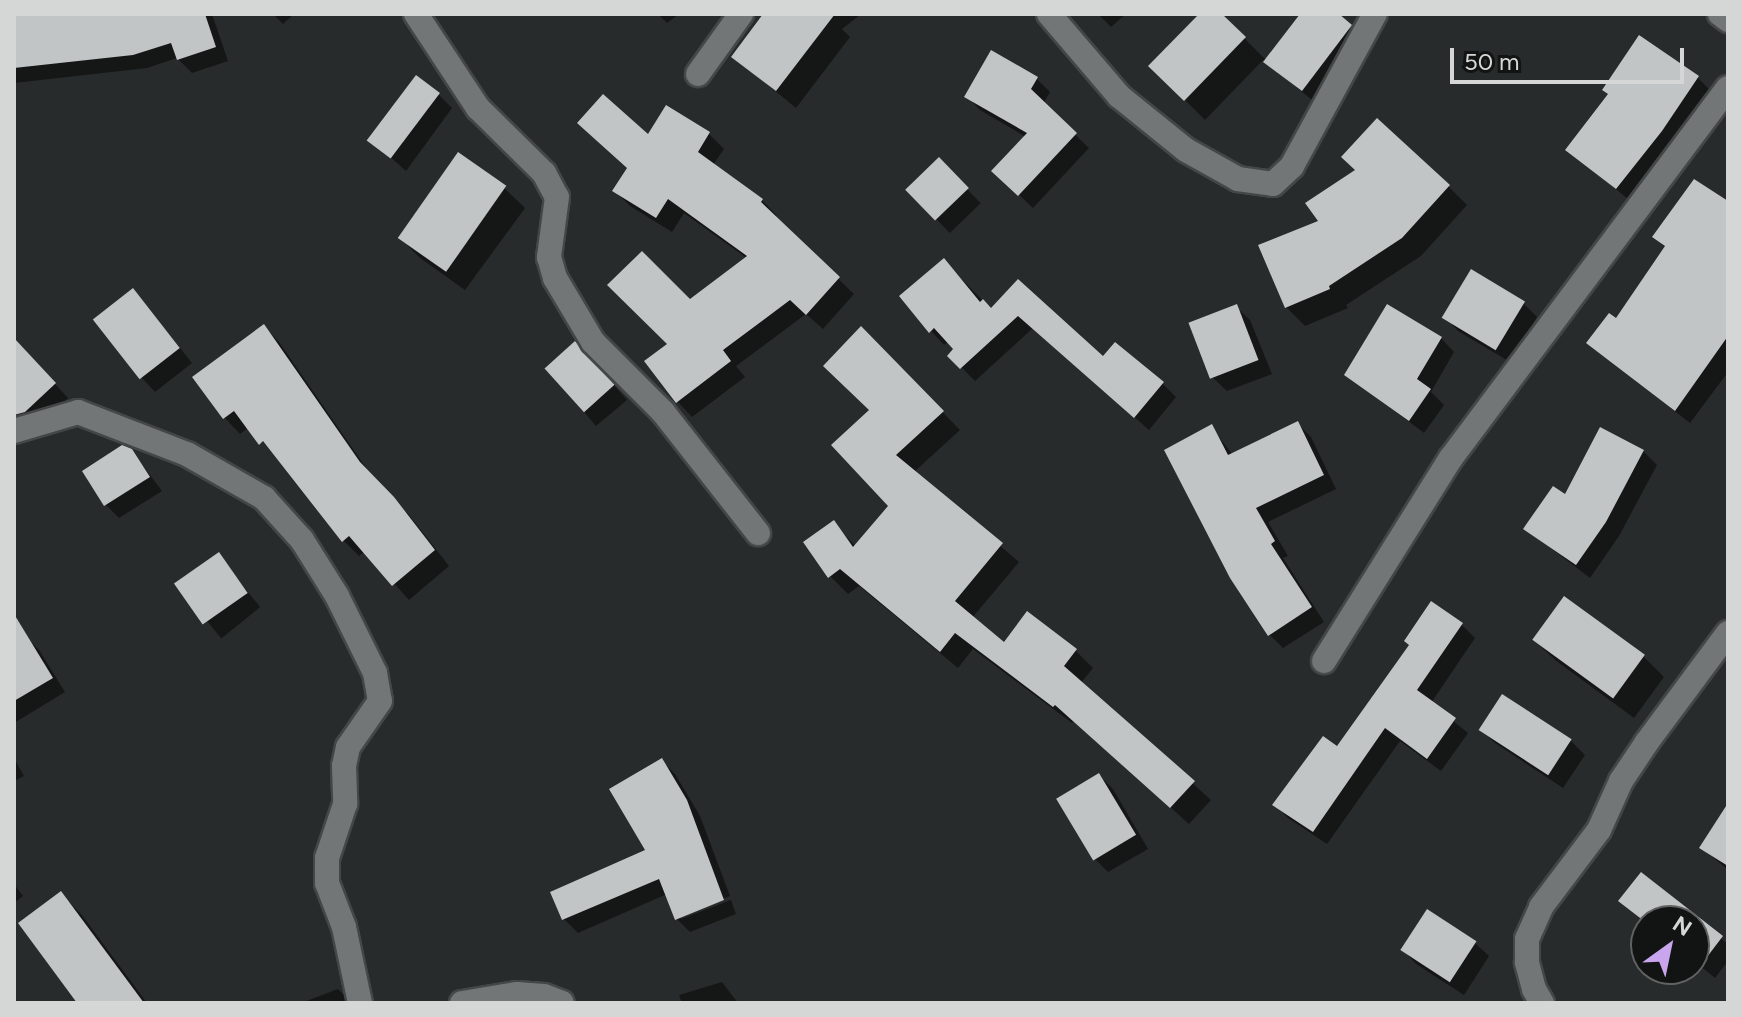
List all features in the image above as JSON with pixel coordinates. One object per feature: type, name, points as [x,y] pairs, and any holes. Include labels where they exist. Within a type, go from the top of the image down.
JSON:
[{"type":"street","points":[[416,14],[478,108],[544,173],[557,197],[549,257],[555,278],[593,342],[656,403],[758,533]]},
{"type":"street","points":[[698,74],[741,14]]},
{"type":"street","points":[[1049,14],[1119,96],[1186,150],[1238,179],[1273,184],[1292,166],[1375,14]]},
{"type":"street","points":[[1720,14],[1728,20]]},
{"type":"street","points":[[1324,661],[1451,458],[1728,88]]},
{"type":"street","points":[[14,431],[78,412],[187,454],[264,498],[302,540],[337,596],[375,673],[380,701],[348,747],[344,766],[345,804],[327,858],[327,883],[344,927],[360,1003]]},
{"type":"street","points":[[1542,1003],[1527,962],[1527,939],[1541,907],[1595,837],[1604,812],[1640,752],[1728,633]]},
{"type":"street","points":[[462,1003],[517,994],[544,996],[562,1003]]},
{"type":"building","points":[[14,14],[205,14],[216,47],[177,60],[171,43],[133,55],[14,68]]},
{"type":"building","points":[[763,14],[835,14],[776,91],[731,57]]},
{"type":"building","points":[[1199,14],[1222,14],[1246,37],[1184,101],[1148,66]]},
{"type":"building","points":[[1300,14],[1339,14],[1352,25],[1302,91],[1263,62]]},
{"type":"building","points":[[1639,35],[1699,76],[1662,131],[1616,189],[1565,150],[1608,94],[1602,90]]},
{"type":"building","points":[[991,50],[1038,77],[1031,89],[1077,133],[1018,196],[991,171],[1027,133],[964,97]]},
{"type":"building","points":[[416,75],[440,93],[391,159],[367,140]]},
{"type":"building","points":[[603,94],[648,134],[666,105],[710,132],[698,152],[763,199],[761,202],[840,277],[806,315],[790,300],[723,350],[731,361],[676,403],[644,361],[667,344],[607,285],[642,251],[690,299],[747,256],[668,199],[656,218],[612,191],[627,168],[577,123]]},
{"type":"building","points":[[1377,118],[1450,185],[1402,238],[1329,286],[1330,289],[1285,308],[1258,245],[1318,221],[1305,203],[1355,170],[1341,157]]},
{"type":"building","points":[[458,152],[506,186],[446,272],[398,238]]},
{"type":"building","points":[[939,157],[969,188],[935,221],[905,190]]},
{"type":"building","points":[[1694,179],[1728,201],[1728,336],[1675,411],[1586,343],[1609,313],[1616,318],[1665,246],[1652,237]]},
{"type":"building","points":[[944,258],[980,302],[983,299],[991,308],[1018,279],[1103,356],[1115,342],[1164,382],[1134,418],[1018,316],[960,369],[947,356],[953,349],[934,328],[929,333],[899,296]]},
{"type":"building","points":[[1471,269],[1525,301],[1496,350],[1442,318]]},
{"type":"building","points":[[133,288],[180,348],[140,379],[93,319]]},
{"type":"building","points":[[1237,304],[1259,360],[1210,379],[1188,323]]},
{"type":"building","points":[[1387,304],[1442,337],[1417,379],[1431,389],[1409,421],[1344,375]]},
{"type":"building","points":[[264,324],[360,462],[394,497],[435,550],[392,586],[349,536],[342,542],[263,441],[259,445],[234,411],[223,419],[192,377]]},
{"type":"building","points":[[861,326],[944,411],[896,455],[1003,543],[955,601],[1004,642],[1027,611],[1077,649],[1064,666],[1195,781],[1170,808],[1055,705],[1053,707],[955,633],[940,652],[840,569],[828,578],[803,542],[834,520],[853,547],[888,506],[831,445],[869,410],[823,366]]},
{"type":"building","points":[[14,338],[56,383],[25,412],[14,415]]},
{"type":"building","points":[[575,341],[614,385],[584,412],[545,368]]},
{"type":"building","points":[[1298,421],[1324,475],[1256,508],[1275,541],[1271,544],[1312,607],[1268,636],[1230,578],[1164,450],[1212,424],[1228,455]]},
{"type":"building","points":[[1600,427],[1644,450],[1606,522],[1576,565],[1523,529],[1553,486],[1565,494]]},
{"type":"building","points":[[122,445],[132,449],[150,477],[104,506],[82,471]]},
{"type":"building","points":[[219,552],[248,593],[203,625],[174,584]]},
{"type":"building","points":[[1564,596],[1645,655],[1613,698],[1532,640]]},
{"type":"building","points":[[1431,601],[1463,623],[1417,690],[1456,718],[1427,759],[1385,728],[1313,832],[1272,805],[1323,736],[1337,746],[1409,645],[1404,641]]},
{"type":"building","points":[[14,614],[53,678],[14,701]]},
{"type":"building","points":[[1502,694],[1572,739],[1548,775],[1479,730]]},
{"type":"building","points":[[662,758],[687,800],[724,900],[675,920],[659,879],[562,920],[550,892],[645,850],[609,789]]},
{"type":"building","points":[[1099,773],[1136,835],[1093,860],[1056,799]]},
{"type":"building","points":[[1728,803],[1728,866],[1699,848]]},
{"type":"building","points":[[1641,872],[1683,905],[1630,905],[1630,910],[1618,901]]},
{"type":"building","points":[[61,891],[144,1003],[77,1003],[18,923]]},
{"type":"building","points":[[1427,909],[1476,941],[1450,982],[1400,950]]},
{"type":"building","points":[[1710,926],[1723,936],[1710,953]]}]
